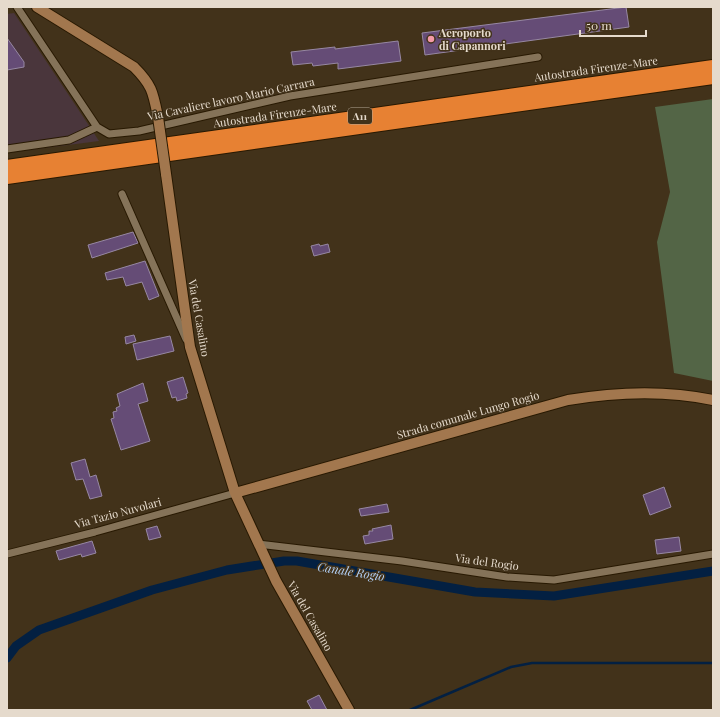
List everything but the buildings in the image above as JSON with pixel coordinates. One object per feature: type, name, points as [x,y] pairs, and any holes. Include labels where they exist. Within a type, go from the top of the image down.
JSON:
[{"type":"highway","name":"Autostrada Firenze-Mare","points":[[7,166],[713,66]]},
{"type":"highway","name":"A11","points":[[7,178],[713,78]]},
{"type":"street","points":[[7,149],[69,140],[97,127],[17,7]]},
{"type":"street","name":"Via del Casalino","points":[[38,7],[134,67],[147,80],[153,92],[158,117],[190,347],[235,493],[270,570],[349,710]]},
{"type":"street","name":"Via Cavaliere lavoro Mario Carrara","points":[[97,127],[109,134],[139,131],[290,96],[538,58]]},
{"type":"street","points":[[122,194],[190,347]]},
{"type":"street","name":"Strada comunale Lungo Rogio","points":[[235,493],[568,400],[596,395],[631,394],[695,396],[713,400]]},
{"type":"street","name":"Via Tazio Nuvolari","points":[[7,554],[95,532],[235,493]]},
{"type":"street","name":"Via del Rogio","points":[[258,544],[402,561],[507,577],[554,580],[713,554]]},
{"type":"shaded area","points":[[14,13],[99,141],[7,153],[7,14]]},
{"type":"green space","points":[[713,99],[713,381],[674,373],[657,242],[670,192],[655,107]]},
{"type":"waterway","name":"Canale Rogio","points":[[7,658],[16,646],[39,630],[152,590],[227,570],[284,561],[297,561],[475,592],[554,596],[713,571]]},
{"type":"waterway","points":[[410,710],[511,667],[532,663],[713,663]]},
{"type":"place","name":"Aeroporto di Capannori","points":[[431,39]]}]
